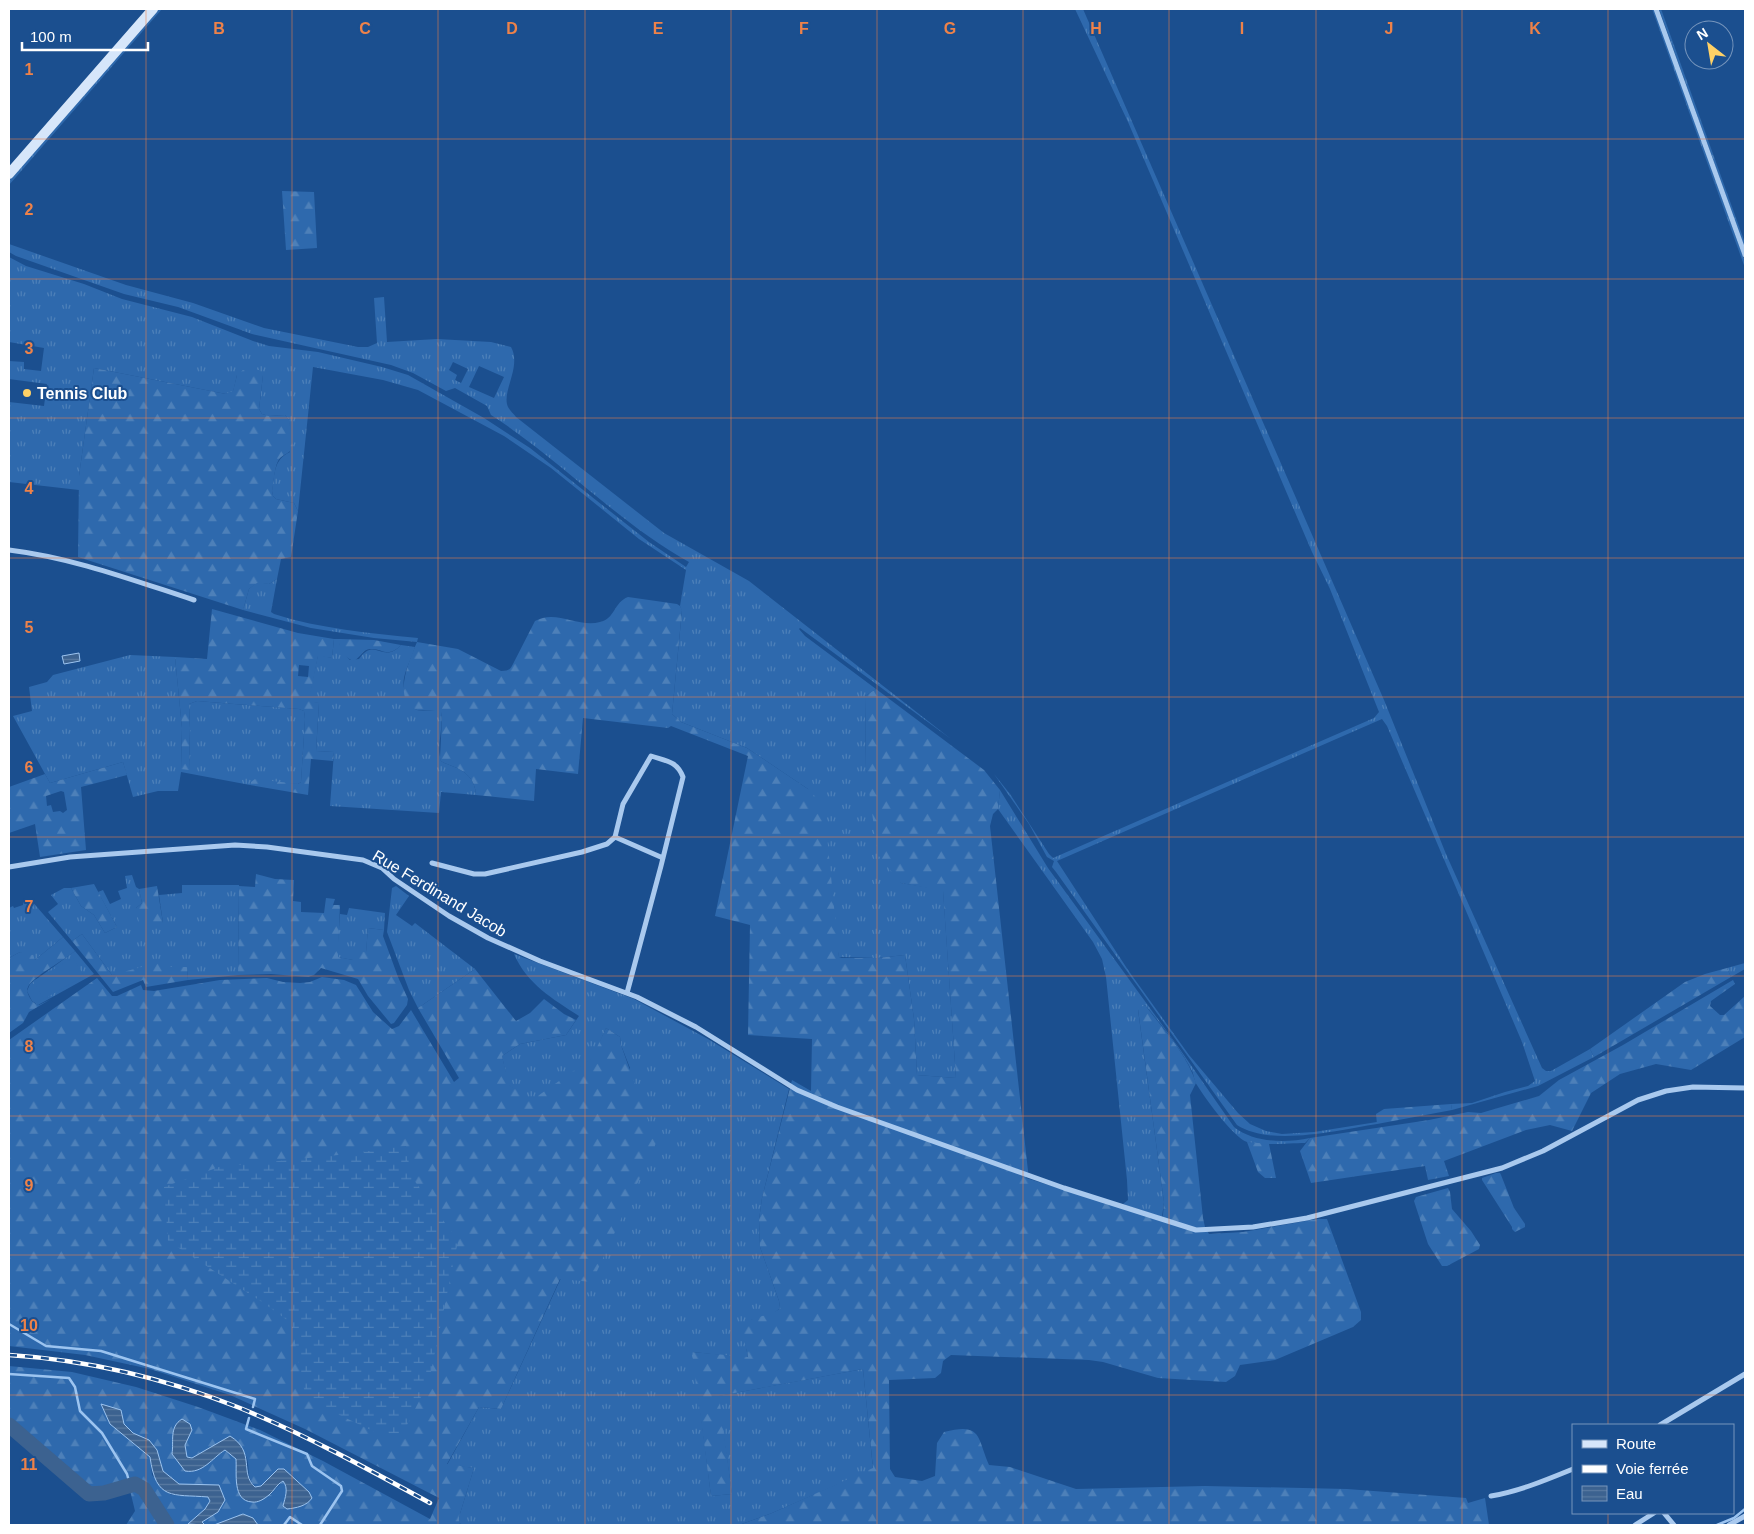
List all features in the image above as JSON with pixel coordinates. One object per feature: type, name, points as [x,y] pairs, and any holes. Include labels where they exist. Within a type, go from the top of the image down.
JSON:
[{"type":"main road","points":[[9,174],[153,9]]},
{"type":"street","points":[[1656,9],[1745,255]]},
{"type":"street","points":[[9,550],[79,562],[194,600]]},
{"type":"street","points":[[432,862],[474,874],[485,874],[582,852],[607,844],[615,837],[624,804],[651,756],[673,763],[680,769],[683,777],[627,992]]},
{"type":"street","points":[[615,837],[663,858]]},
{"type":"street","name":"Rue Ferdinand Jacob","points":[[9,867],[70,857],[235,845],[267,847],[364,860],[382,868],[449,916],[488,938],[540,961],[627,992],[696,1027],[797,1090],[837,1107],[1064,1188],[1196,1230],[1254,1227],[1307,1218],[1502,1168],[1543,1151],[1638,1100],[1666,1090],[1693,1087],[1745,1088]]},
{"type":"street","points":[[1662,1424],[1745,1374]]},
{"type":"street","points":[[1491,1496],[1524,1488],[1572,1469]]},
{"type":"street","points":[[1635,1525],[1652,1514]]},
{"type":"street","points":[[1665,1514],[1674,1525]]},
{"type":"street","points":[[1729,1525],[1745,1516]]},
{"type":"green space","points":[[158,9],[162,9],[9,185],[9,180]]},
{"type":"green space","points":[[1075,9],[1083,9],[1384,700],[1446,854],[1542,1068],[1546,1071],[1551,1071],[1590,1049],[1594,1057],[1538,1086],[1452,1110],[1451,1104],[1472,1103],[1528,1086],[1535,1081],[1522,1042],[1387,726],[1382,719],[1057,861],[1128,970],[1189,1055],[1238,1113],[1250,1124],[1266,1131],[1282,1134],[1314,1132],[1377,1122],[1377,1124],[1325,1133],[1286,1136],[1268,1135],[1251,1132],[1237,1125],[1052,867],[1054,861],[1047,857],[1029,824],[994,774],[1010,794],[1053,858],[1374,718],[1379,712],[1330,589],[1312,552],[1128,122]]},
{"type":"green space","points":[[1652,9],[1654,9],[1745,262],[1745,268]]},
{"type":"green space","points":[[1659,9],[1661,9],[1745,243],[1745,249]]},
{"type":"green space","points":[[282,191],[314,192],[317,248],[286,250]]},
{"type":"green space","points":[[9,244],[126,285],[193,303],[264,328],[358,347],[368,347],[377,343],[374,298],[384,297],[387,342],[437,339],[491,342],[511,347],[514,363],[507,401],[508,407],[516,417],[664,533],[749,581],[951,739],[799,629],[805,636],[876,689],[865,696],[866,770],[901,883],[943,890],[956,1078],[917,1075],[914,1019],[905,955],[877,958],[839,957],[808,789],[747,748],[681,722],[672,714],[682,611],[680,606],[686,570],[639,539],[551,468],[504,436],[418,390],[383,380],[313,367],[298,511],[294,503],[276,499],[273,496],[272,491],[276,468],[280,459],[290,452],[289,420],[285,415],[269,416],[262,414],[259,409],[263,375],[237,375],[233,392],[226,394],[94,368],[79,476],[79,490],[9,482],[9,402],[44,406],[47,384],[9,379],[9,361],[24,362],[24,369],[41,371],[44,348],[9,342],[9,257],[26,266],[84,284],[122,299],[192,317],[269,346],[318,352],[408,375],[484,418],[530,448],[649,542],[686,567],[689,562],[613,510],[541,451],[491,415],[487,406],[455,388],[446,391],[413,373],[391,365],[252,334],[178,307],[124,294],[9,252]],"holes":[[[453,362],[468,369],[461,383],[455,380],[457,375],[449,370]],[[479,366],[504,377],[494,398],[469,387]]]},
{"type":"green space","points":[[94,368],[226,394],[233,391],[237,375],[243,370],[259,370],[263,375],[259,409],[262,414],[269,416],[285,415],[289,420],[293,448],[278,461],[275,469],[273,496],[276,499],[294,503],[298,511],[291,557],[281,559],[277,579],[269,584],[257,583],[249,589],[243,610],[78,557],[79,476]]},
{"type":"green space","points":[[277,579],[271,612],[274,614],[327,627],[418,638],[417,642],[374,638],[311,628],[243,610],[249,589],[257,582],[269,584]]},
{"type":"green space","points":[[628,597],[677,604],[682,610],[672,714],[681,722],[747,748],[808,789],[817,798],[825,816],[839,957],[877,958],[905,955],[914,1019],[917,1075],[956,1078],[943,891],[901,883],[878,855],[866,770],[865,696],[876,689],[984,770],[1000,790],[998,809],[993,814],[990,826],[1028,1171],[1026,1178],[1161,1220],[1164,1202],[1138,1009],[1145,1005],[1181,1052],[1196,1083],[1190,1095],[1203,1218],[1209,1234],[1243,1232],[1317,1219],[1327,1219],[1361,1312],[1361,1320],[1353,1327],[1275,1360],[1240,1365],[1235,1376],[1226,1382],[1158,1378],[1103,1362],[1089,1360],[951,1355],[943,1361],[941,1373],[935,1378],[889,1380],[890,1469],[895,1477],[922,1481],[935,1476],[937,1443],[944,1432],[965,1429],[972,1431],[980,1440],[989,1465],[1010,1467],[1076,1489],[1205,1486],[1347,1489],[1466,1498],[1468,1503],[1485,1498],[1489,1525],[739,1525],[772,1513],[873,1468],[863,1369],[719,1396],[732,1494],[711,1496],[692,1352],[748,1357],[743,1336],[745,1324],[753,1319],[771,1314],[780,1308],[760,1247],[759,1220],[762,1198],[792,1080],[811,1091],[812,1039],[748,1035],[750,925],[715,916],[748,756],[671,726],[668,728],[583,718],[578,774],[536,769],[534,801],[476,795],[474,784],[469,776],[462,770],[441,761],[441,712],[417,710],[409,705],[405,698],[404,689],[407,668],[417,642],[458,649],[501,671],[505,671],[512,666],[535,621],[551,617],[584,623],[600,622],[609,618],[623,599]]},
{"type":"green space","points":[[212,609],[298,633],[334,639],[332,658],[318,656],[309,701],[319,703],[316,751],[334,752],[333,761],[311,759],[308,795],[250,785],[255,779],[298,784],[301,782],[305,719],[304,711],[299,709],[197,701],[189,704],[189,770],[181,769],[182,728],[175,657],[207,659]],"holes":[[[299,665],[309,666],[308,677],[298,676]]]},
{"type":"green space","points":[[334,639],[339,639],[342,650],[350,660],[359,659],[370,650],[389,652],[401,645],[415,647],[404,678],[406,696],[410,705],[417,710],[441,711],[442,723],[439,749],[441,761],[462,770],[469,776],[474,784],[476,795],[441,792],[439,813],[330,806],[334,752],[316,751],[319,703],[308,702],[318,655],[332,658]]},
{"type":"green space","points":[[339,639],[374,640],[401,645],[388,652],[368,649],[354,661],[342,653]]},
{"type":"green space","points":[[130,655],[175,657],[182,728],[181,769],[189,769],[189,704],[197,701],[299,709],[304,711],[305,719],[301,782],[298,784],[251,782],[250,785],[181,772],[178,791],[158,791],[133,797],[123,762],[50,783],[13,716],[32,711],[29,687],[47,682],[53,675]]},
{"type":"green space","points":[[123,762],[127,775],[81,787],[86,850],[40,857],[35,824],[9,833],[9,787],[45,774],[50,783]],"holes":[[[61,791],[64,792],[67,810],[63,813],[60,811],[53,812],[51,805],[47,806],[46,796]]]},
{"type":"green space","points":[[1000,790],[1048,868],[1179,1048],[1234,1127],[1261,1139],[1291,1141],[1310,1138],[1305,1143],[1260,1144],[1247,1142],[1234,1133],[1206,1099],[1182,1054],[1145,1005],[1138,1010],[1164,1202],[1162,1217],[1123,1204],[1128,1200],[1127,1180],[1106,977],[1102,959],[1093,942],[998,809]]},
{"type":"green space","points":[[256,874],[275,879],[294,880],[293,901],[301,902],[301,912],[324,913],[326,898],[335,899],[333,905],[340,905],[338,957],[353,960],[353,951],[366,952],[368,928],[384,930],[383,936],[408,999],[407,1005],[394,1023],[391,1024],[368,996],[358,979],[321,968],[314,975],[308,977],[271,974],[238,975],[239,886],[255,887]]},
{"type":"green space","points":[[132,875],[136,887],[139,889],[142,903],[136,908],[163,923],[159,895],[182,893],[182,885],[239,885],[238,975],[188,980],[187,968],[112,975],[82,934],[72,941],[48,912],[58,904],[51,895],[64,888],[71,888],[81,906],[94,915],[105,933],[117,927],[98,892],[103,890],[110,904],[121,899],[118,891],[127,888],[125,876]]},
{"type":"green space","points":[[94,884],[117,927],[105,933],[94,915],[81,906],[71,888]]},
{"type":"green space","points":[[157,886],[163,923],[150,928],[139,922],[136,908],[142,903],[139,889]]},
{"type":"green space","points":[[396,886],[409,896],[396,915],[412,926],[415,923],[475,969],[418,1008],[409,990],[387,932],[392,888]]},
{"type":"green space","points":[[30,899],[63,937],[35,960],[20,952],[9,958],[9,908],[23,905],[23,902]]},
{"type":"green space","points":[[349,908],[385,913],[384,930],[368,928],[366,953],[353,960],[337,957],[340,914],[347,915]]},
{"type":"green space","points":[[82,934],[112,975],[164,961],[170,967],[187,967],[188,980],[146,987],[143,980],[113,992],[72,941]]},
{"type":"green space","points":[[63,937],[75,951],[36,978],[27,988],[30,998],[36,1004],[39,1005],[51,999],[29,1012],[23,1023],[9,1033],[9,958],[20,952],[32,955],[35,960]]},
{"type":"green space","points":[[75,951],[94,974],[38,1005],[32,1001],[27,991],[30,984]]},
{"type":"green space","points":[[514,954],[634,999],[708,1039],[789,1089],[762,1198],[759,1220],[760,1247],[780,1308],[773,1314],[751,1320],[743,1330],[748,1358],[693,1352],[711,1496],[732,1494],[718,1396],[863,1369],[873,1469],[772,1513],[739,1525],[464,1525],[459,1523],[459,1517],[474,1468],[447,1465],[479,1407],[501,1409],[561,1278],[630,1068],[621,1045],[620,1037],[606,1028],[593,1058],[532,1101],[508,1085],[502,1056],[520,1044],[566,1035],[579,1016],[550,997],[533,982],[519,965]]},
{"type":"green space","points":[[73,958],[84,976],[44,999],[33,981]]},
{"type":"green space","points":[[1745,963],[1745,969],[1731,977],[1727,968]]},
{"type":"green space","points":[[1727,968],[1731,977],[1594,1057],[1590,1049],[1685,982]]},
{"type":"green space","points":[[475,969],[516,1021],[530,1013],[544,999],[564,1014],[576,1020],[566,1035],[520,1044],[502,1056],[509,1085],[532,1100],[592,1058],[606,1028],[620,1037],[621,1045],[656,1143],[592,1282],[560,1279],[501,1409],[479,1407],[447,1464],[474,1468],[459,1517],[459,1523],[464,1525],[258,1525],[253,1518],[243,1514],[214,1525],[205,1525],[202,1522],[218,1512],[219,1485],[180,1485],[163,1471],[157,1450],[149,1440],[133,1433],[101,1404],[110,1424],[150,1457],[152,1475],[171,1495],[208,1497],[210,1501],[205,1509],[189,1525],[126,1525],[135,1511],[128,1482],[104,1491],[90,1493],[9,1421],[9,1366],[72,1372],[136,1387],[198,1407],[260,1430],[323,1461],[430,1519],[439,1498],[305,1429],[230,1395],[150,1369],[85,1355],[9,1346],[9,1040],[97,978],[112,996],[117,996],[141,985],[143,990],[154,991],[220,980],[267,978],[283,982],[300,983],[310,982],[322,977],[344,980],[356,985],[373,1012],[392,1029],[399,1026],[411,1010],[454,1082],[459,1078],[418,1008]],"holes":[[[192,1430],[185,1445],[186,1457],[192,1459],[230,1436],[246,1456],[250,1480],[256,1487],[261,1486],[278,1469],[284,1469],[309,1492],[312,1498],[283,1506],[286,1490],[283,1481],[270,1495],[238,1492],[236,1459],[225,1450],[202,1468],[185,1471],[172,1454],[174,1442]]]},
{"type":"green space","points":[[1733,980],[1735,984],[1711,1001],[1710,1006],[1720,1015],[1724,1015],[1745,996],[1745,1037],[1691,1070],[1656,1064],[1620,1074],[1591,1093],[1572,1131],[1550,1125],[1526,1130],[1444,1161],[1449,1176],[1428,1180],[1425,1166],[1311,1183],[1300,1151],[1310,1138],[1429,1120],[1468,1112],[1481,1113],[1539,1096],[1559,1080],[1623,1045]]},
{"type":"green space","points":[[1451,1104],[1452,1110],[1377,1124],[1376,1114],[1384,1109]]},
{"type":"green space","points":[[1247,1142],[1269,1144],[1276,1178],[1265,1178],[1258,1172]]},
{"type":"green space","points":[[406,1146],[411,1176],[458,1241],[429,1381],[398,1443],[306,1399],[291,1323],[168,1241],[164,1187],[219,1167]]},
{"type":"green space","points":[[1500,1173],[1514,1208],[1525,1224],[1525,1227],[1515,1232],[1482,1180],[1482,1178]]},
{"type":"green space","points":[[1448,1188],[1452,1209],[1480,1245],[1479,1249],[1447,1266],[1442,1266],[1428,1244],[1414,1201],[1416,1197]]},
{"type":"water","points":[[79,653],[80,661],[64,664],[62,656]]},
{"type":"water","points":[[101,1404],[121,1410],[124,1424],[133,1433],[149,1440],[157,1450],[163,1471],[179,1484],[219,1485],[225,1500],[218,1512],[202,1522],[205,1525],[188,1524],[205,1509],[210,1501],[208,1497],[175,1495],[161,1488],[153,1471],[150,1457],[110,1424]]},
{"type":"water","points":[[182,1419],[190,1424],[192,1430],[185,1445],[187,1457],[192,1458],[230,1436],[243,1449],[248,1475],[255,1487],[261,1486],[278,1469],[284,1469],[309,1492],[312,1498],[304,1505],[287,1509],[283,1506],[286,1490],[283,1481],[261,1500],[254,1502],[246,1500],[238,1492],[236,1459],[225,1450],[202,1468],[185,1471],[172,1454],[175,1426]]},
{"type":"water","points":[[243,1514],[253,1518],[258,1525],[214,1525]]},
{"type":"waterway","points":[[9,1324],[46,1346],[101,1351],[255,1399],[253,1407]]},
{"type":"waterway","points":[[9,1374],[69,1378],[75,1387],[80,1411],[102,1433],[127,1474],[130,1485]]},
{"type":"waterway","points":[[249,1418],[246,1429],[307,1454],[312,1466],[341,1486],[342,1491],[320,1525]]},
{"type":"waterway","points":[[9,1425],[89,1494],[104,1493],[135,1484],[144,1489],[167,1525]]},
{"type":"waterway","points":[[1717,1525],[1734,1518],[1745,1509]]},
{"type":"waterway","points":[[284,1525],[290,1517],[302,1525]]},
{"type":"railway","points":[[9,1355],[98,1366],[184,1388],[265,1418],[360,1465],[430,1503]]},
{"type":"place","name":"Tennis Club","points":[[27,393]]}]
